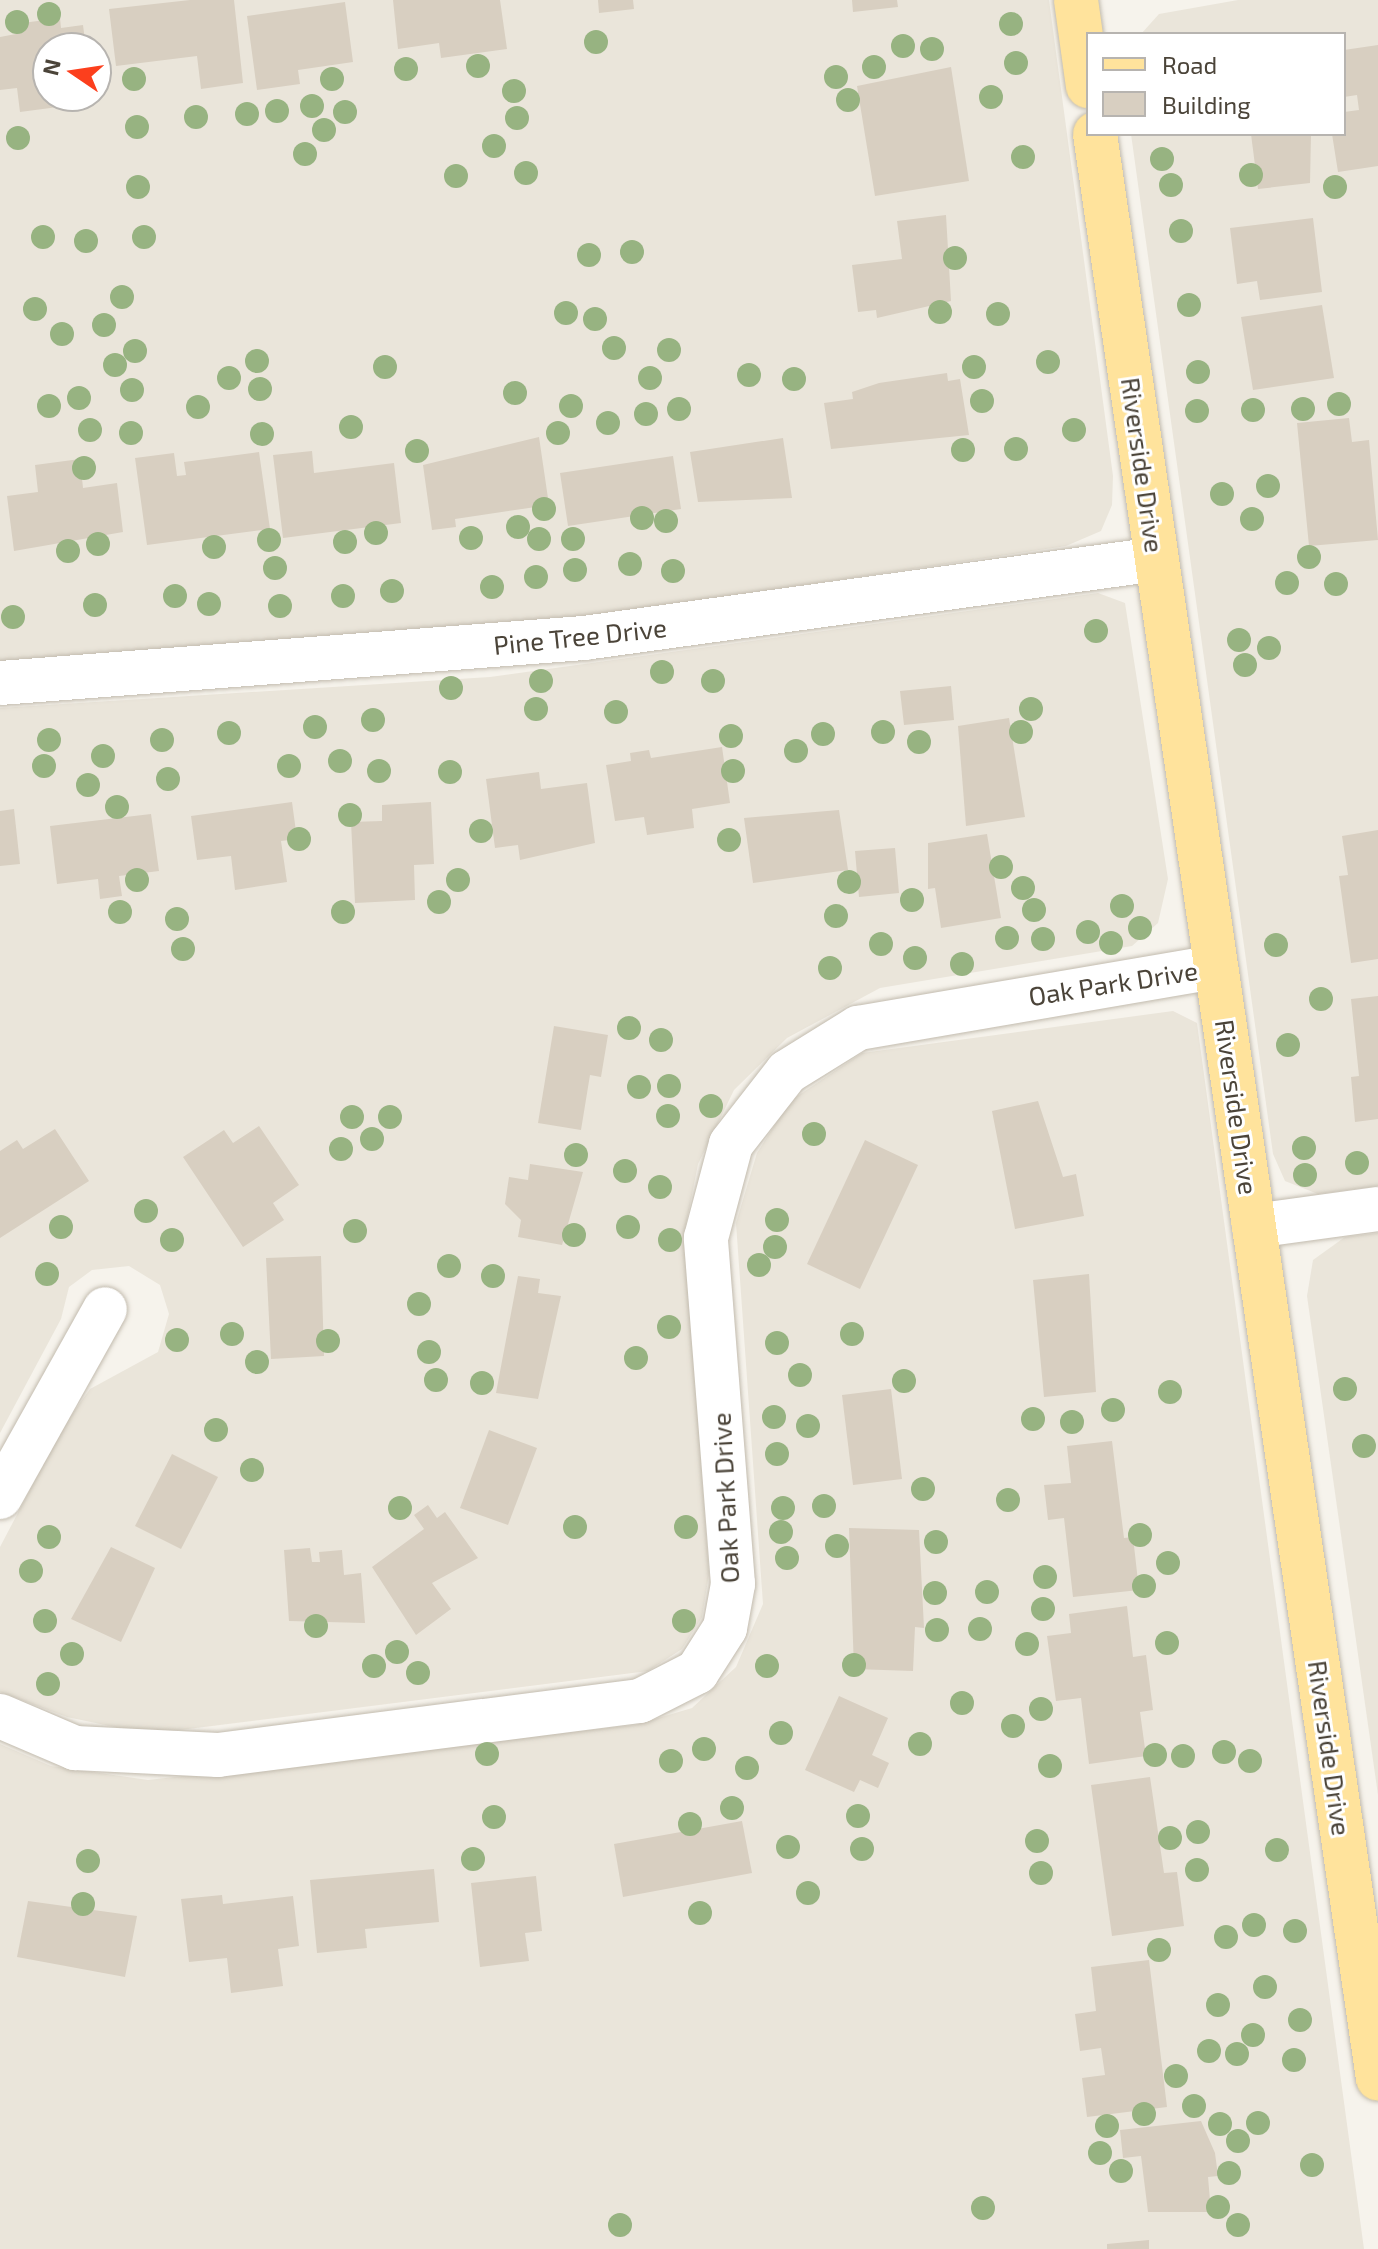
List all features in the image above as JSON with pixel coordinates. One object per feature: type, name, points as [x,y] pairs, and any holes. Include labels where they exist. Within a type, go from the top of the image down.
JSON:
[{"type":"main road","points":[[1076,0],[1086,72]]},
{"type":"main road","name":"Riverside Drive","points":[[1095,136],[1378,2079]]},
{"type":"street","name":"Pine Tree Drive","points":[[0,683],[584,638],[1157,559]]},
{"type":"street","name":"Oak Park Drive","points":[[0,1716],[75,1748],[218,1755],[640,1701],[697,1672],[725,1628],[733,1584],[706,1238],[731,1144],[787,1072],[858,1028],[1216,967]]},
{"type":"street","points":[[1254,1226],[1378,1209]]},
{"type":"street","points":[[0,1497],[105,1309]]},
{"type":"shaded area","points":[[0,0],[1049,0],[1113,476],[1112,505],[1101,531],[1066,546],[609,614],[0,665]]},
{"type":"shaded area","points":[[1238,0],[1378,0],[1378,1186],[1318,1194],[1285,1181],[1273,1154],[1131,136],[1346,136],[1346,32],[1143,32],[1159,14]]},
{"type":"shaded area","points":[[1098,593],[1125,603],[1168,879],[1158,923],[1132,946],[880,988],[787,1038],[734,1090],[698,1164],[685,1230],[709,1574],[702,1617],[682,1649],[648,1671],[148,1734],[67,1717],[0,1692],[0,1547],[63,1427],[90,1389],[158,1352],[169,1314],[160,1285],[129,1266],[92,1270],[69,1287],[61,1319],[0,1433],[0,708],[490,677]]},
{"type":"shaded area","points":[[1173,1011],[1197,1023],[1364,2249],[0,2249],[0,1744],[51,1766],[148,1780],[635,1725],[692,1708],[736,1667],[763,1604],[736,1223],[757,1153],[790,1101],[862,1053]]},
{"type":"shaded area","points":[[1378,1233],[1378,1795],[1307,1296],[1313,1260],[1345,1237]]},
{"type":"building","points":[[190,0],[234,0],[243,83],[201,89],[197,56],[116,66],[109,9]]},
{"type":"building","points":[[393,0],[500,0],[507,49],[441,58],[439,43],[398,49]]},
{"type":"building","points":[[598,0],[633,0],[634,9],[599,13]]},
{"type":"building","points":[[852,0],[897,0],[898,7],[853,12]]},
{"type":"building","points":[[345,2],[353,62],[298,70],[300,84],[257,90],[247,16]]},
{"type":"building","points":[[60,18],[61,28],[83,25],[84,32],[32,32],[32,110],[20,112],[17,88],[0,90],[0,37],[16,34],[15,24]]},
{"type":"building","points":[[1378,45],[1378,166],[1338,172],[1332,136],[1346,136],[1346,112],[1359,110],[1357,95],[1346,97],[1346,50]]},
{"type":"building","points":[[951,67],[969,181],[875,196],[857,86]]},
{"type":"building","points":[[1251,136],[1311,136],[1310,183],[1258,189]]},
{"type":"building","points":[[946,215],[951,301],[877,318],[876,310],[858,312],[852,265],[902,259],[897,221]]},
{"type":"building","points":[[1313,218],[1322,292],[1260,300],[1257,281],[1237,284],[1230,228]]},
{"type":"building","points":[[1322,305],[1334,378],[1253,390],[1241,317]]},
{"type":"building","points":[[947,373],[948,381],[960,379],[969,435],[831,449],[824,403],[853,399],[852,392],[879,383]]},
{"type":"building","points":[[1349,418],[1352,442],[1369,440],[1378,540],[1309,546],[1297,423]]},
{"type":"building","points":[[539,437],[549,505],[455,519],[456,527],[432,530],[423,465]]},
{"type":"building","points":[[783,438],[792,498],[698,502],[690,452]]},
{"type":"building","points":[[312,451],[314,473],[394,463],[401,523],[283,538],[273,455]]},
{"type":"building","points":[[259,452],[270,529],[147,545],[135,458],[174,453],[177,476],[186,475],[184,462]]},
{"type":"building","points":[[673,456],[681,509],[568,526],[560,473]]},
{"type":"building","points":[[80,459],[83,488],[117,483],[123,532],[14,551],[7,496],[38,492],[35,465]]},
{"type":"building","points":[[951,686],[954,720],[904,725],[900,691]]},
{"type":"building","points":[[1009,718],[1025,817],[966,826],[958,726]]},
{"type":"building","points":[[722,747],[730,803],[692,809],[694,828],[647,835],[644,817],[615,821],[606,765],[631,761],[630,753],[649,750],[651,758]]},
{"type":"building","points":[[539,772],[541,789],[587,783],[595,843],[520,860],[518,845],[495,848],[486,779]]},
{"type":"building","points":[[292,802],[297,839],[281,841],[287,882],[235,890],[231,856],[197,860],[191,816]]},
{"type":"building","points":[[431,802],[434,864],[414,865],[415,900],[355,903],[351,822],[382,821],[382,805]]},
{"type":"building","points":[[14,809],[20,864],[0,866],[0,811]]},
{"type":"building","points":[[839,810],[848,870],[753,883],[744,818]]},
{"type":"building","points":[[151,814],[159,871],[119,876],[122,896],[100,899],[98,879],[57,884],[50,826]]},
{"type":"building","points":[[1378,830],[1378,959],[1351,963],[1339,876],[1348,875],[1342,836]]},
{"type":"building","points":[[987,834],[1001,918],[941,928],[935,888],[928,889],[928,843]]},
{"type":"building","points":[[895,848],[899,893],[859,897],[855,851]]},
{"type":"building","points":[[1378,996],[1378,1119],[1355,1122],[1351,1077],[1359,1076],[1351,999]]},
{"type":"building","points":[[554,1026],[608,1035],[601,1077],[590,1075],[581,1130],[538,1123]]},
{"type":"building","points":[[1038,1101],[1063,1177],[1076,1174],[1084,1216],[1015,1229],[992,1111]]},
{"type":"building","points":[[259,1126],[299,1185],[273,1203],[284,1220],[243,1247],[183,1157],[224,1130],[233,1143]]},
{"type":"building","points":[[55,1129],[89,1181],[0,1238],[0,1151],[17,1140],[23,1149]]},
{"type":"building","points":[[865,1140],[918,1165],[860,1289],[807,1264]]},
{"type":"building","points":[[530,1164],[583,1172],[562,1245],[518,1237],[521,1220],[505,1204],[509,1177],[528,1180]]},
{"type":"building","points":[[321,1256],[324,1356],[271,1359],[266,1258]]},
{"type":"building","points":[[1089,1274],[1096,1392],[1044,1397],[1033,1280]]},
{"type":"building","points":[[518,1276],[540,1279],[538,1293],[561,1296],[538,1399],[496,1393]]},
{"type":"building","points":[[891,1389],[902,1479],[853,1485],[842,1395]]},
{"type":"building","points":[[489,1430],[537,1448],[508,1525],[460,1508]]},
{"type":"building","points":[[1112,1441],[1124,1538],[1133,1537],[1139,1590],[1073,1597],[1064,1518],[1048,1520],[1044,1485],[1071,1483],[1067,1446]]},
{"type":"building","points":[[172,1454],[218,1477],[181,1549],[135,1526]]},
{"type":"building","points":[[428,1505],[437,1518],[445,1512],[478,1558],[432,1583],[451,1609],[416,1635],[372,1567],[424,1529],[414,1515]]},
{"type":"building","points":[[849,1528],[919,1530],[924,1628],[915,1627],[913,1671],[854,1669]]},
{"type":"building","points":[[111,1547],[155,1568],[121,1642],[71,1619]]},
{"type":"building","points":[[310,1548],[312,1562],[320,1562],[319,1552],[342,1550],[344,1575],[361,1573],[365,1623],[289,1621],[284,1550]]},
{"type":"building","points":[[1127,1606],[1133,1657],[1146,1655],[1153,1710],[1140,1712],[1146,1756],[1089,1764],[1081,1698],[1056,1701],[1047,1636],[1071,1633],[1069,1614]]},
{"type":"building","points":[[839,1696],[888,1718],[872,1755],[889,1763],[878,1788],[860,1780],[854,1792],[805,1770]]},
{"type":"building","points":[[1150,1777],[1164,1873],[1177,1872],[1184,1926],[1112,1936],[1091,1785]]},
{"type":"building","points":[[742,1821],[752,1873],[623,1897],[614,1844]]},
{"type":"building","points":[[434,1869],[439,1922],[365,1929],[367,1948],[317,1953],[310,1880]]},
{"type":"building","points":[[536,1876],[542,1931],[525,1933],[529,1961],[480,1967],[471,1883]]},
{"type":"building","points":[[222,1895],[223,1904],[293,1896],[299,1946],[278,1949],[283,1986],[231,1993],[227,1958],[189,1962],[181,1899]]},
{"type":"building","points":[[28,1901],[137,1916],[125,1977],[17,1957]]},
{"type":"building","points":[[1149,1960],[1167,2107],[1087,2117],[1082,2078],[1105,2075],[1101,2048],[1080,2051],[1075,2014],[1096,2011],[1091,1967]]},
{"type":"building","points":[[1201,2121],[1215,2153],[1218,2176],[1208,2177],[1211,2212],[1148,2212],[1141,2156],[1123,2158],[1120,2130]]},
{"type":"building","points":[[1149,2240],[1149,2249],[1107,2249],[1107,2244]]}]
